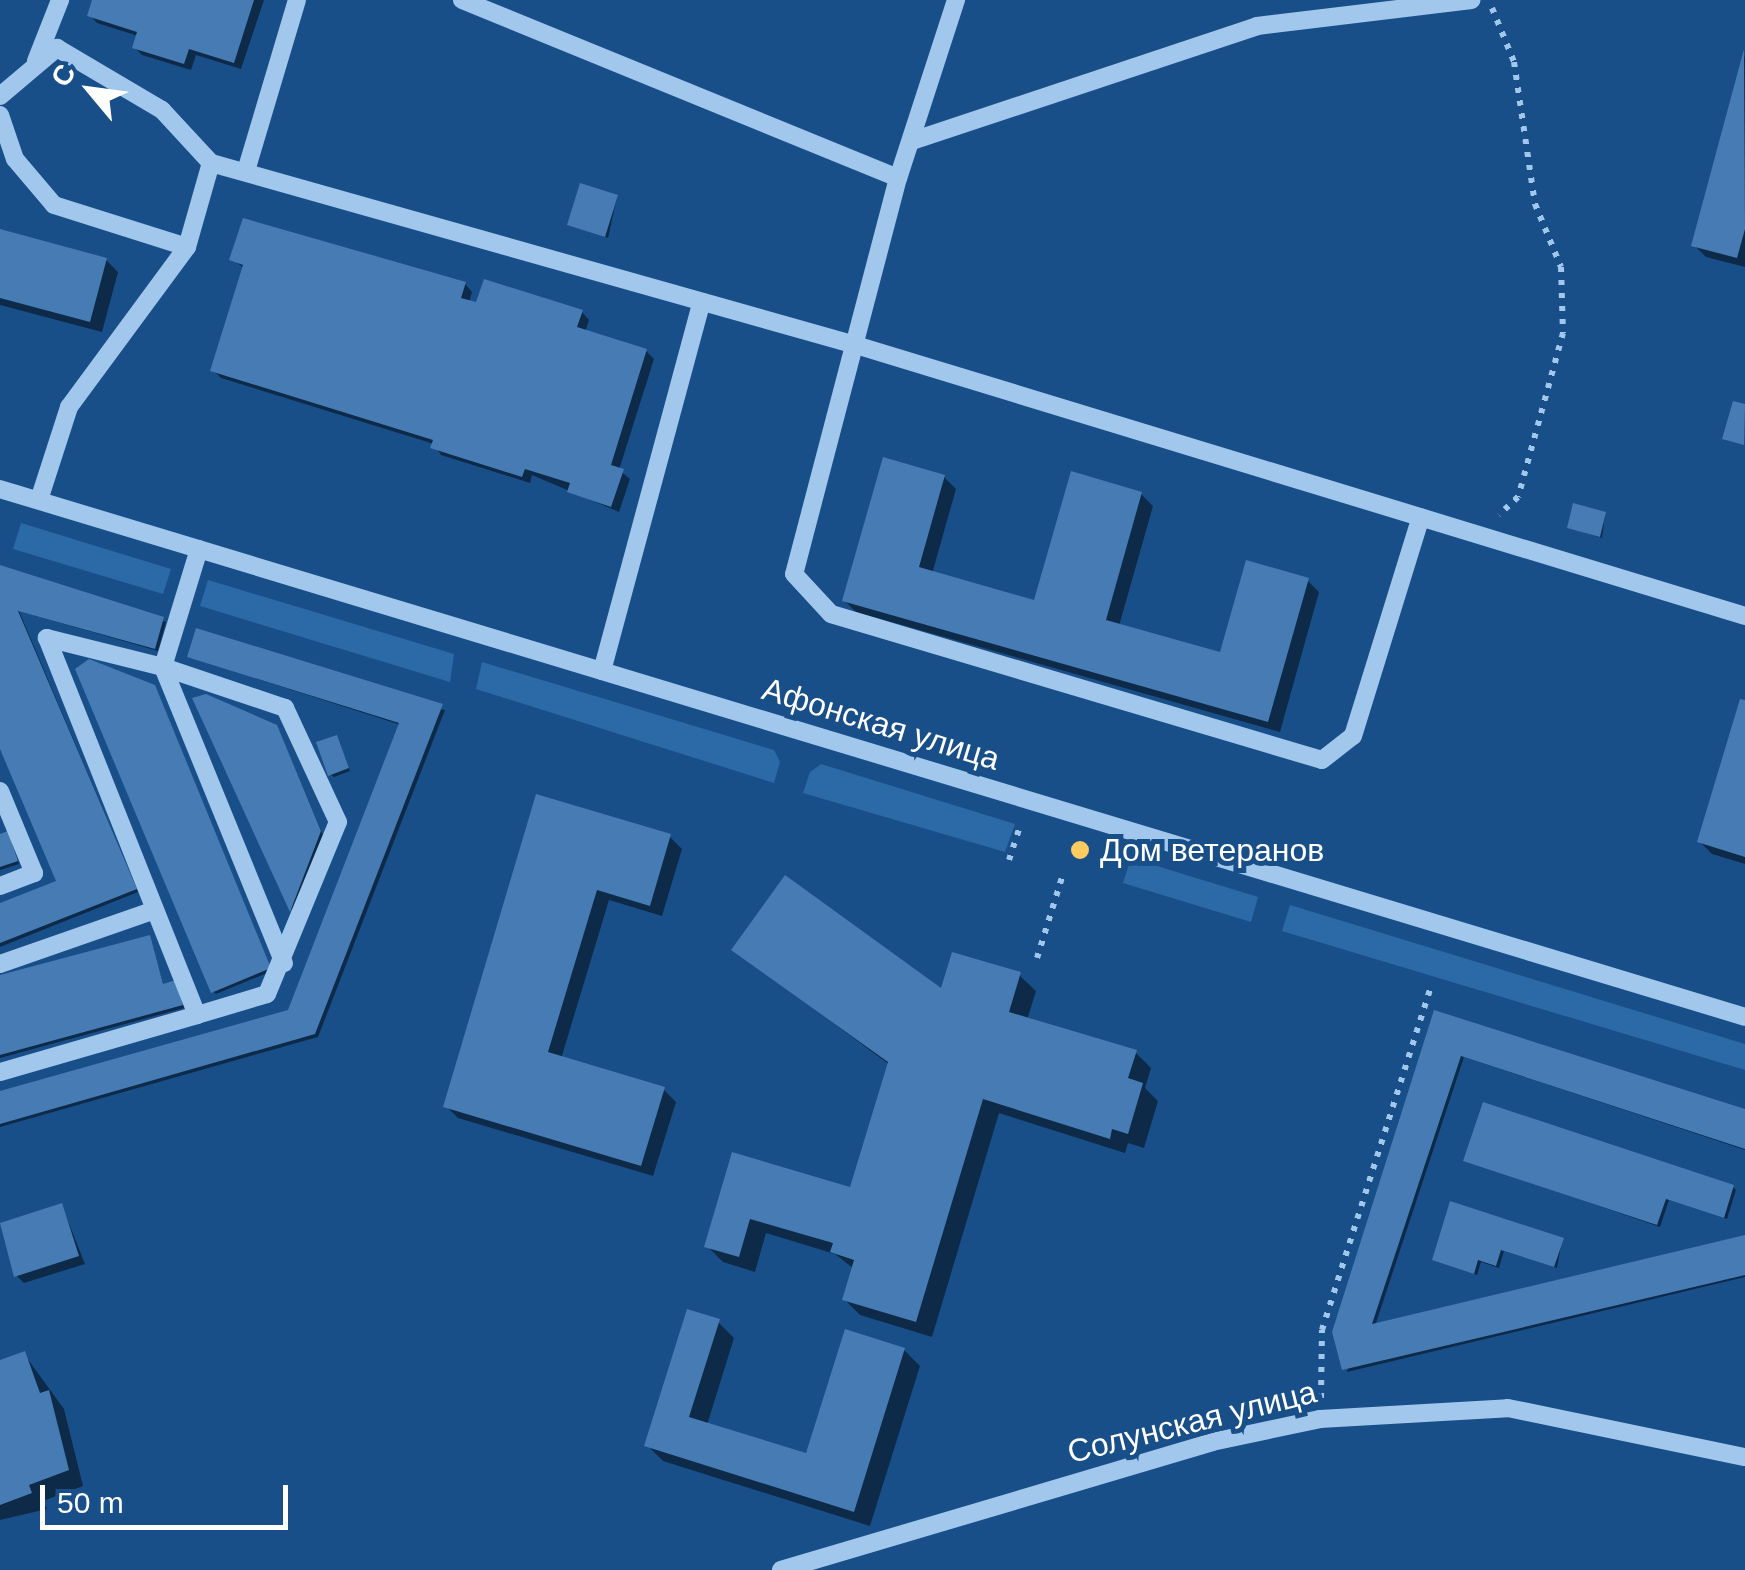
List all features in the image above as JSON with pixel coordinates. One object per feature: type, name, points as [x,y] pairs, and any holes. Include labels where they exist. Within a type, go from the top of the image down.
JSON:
[{"type":"street","points":[[36,61],[60,0]]},
{"type":"street","points":[[246,171],[296,0]]},
{"type":"street","points":[[462,0],[898,178]]},
{"type":"street","points":[[956,0],[898,178],[858,346],[794,574],[831,614],[1322,760],[1353,736],[1421,517]]},
{"type":"street","points":[[912,141],[1257,26],[1470,0]]},
{"type":"street","points":[[0,96],[36,61],[57,48],[162,110],[211,163],[701,305],[858,346],[1745,616]]},
{"type":"street","points":[[0,115],[14,158],[54,205],[187,247]]},
{"type":"street","points":[[39,500],[68,407],[187,247],[211,163]]},
{"type":"street","points":[[602,671],[701,305]]},
{"type":"street","name":"Афонская улица","points":[[0,488],[1745,1017]]},
{"type":"street","points":[[200,549],[164,667],[284,964]]},
{"type":"street","points":[[0,1072],[197,1015],[267,994],[284,964],[338,822],[284,708],[164,667],[46,638],[197,1015]]},
{"type":"street","points":[[0,791],[34,873],[0,886]]},
{"type":"street","points":[[0,964],[155,910]]},
{"type":"street","name":"Солунская улица","points":[[780,1570],[1212,1442],[1320,1419],[1508,1408],[1745,1458]]},
{"type":"path","points":[[1480,533],[1518,497],[1563,333],[1561,267],[1535,204],[1514,62],[1489,0]]},
{"type":"path","points":[[1009,860],[1020,826]]},
{"type":"path","points":[[1037,958],[1062,877]]},
{"type":"path","points":[[1320,1419],[1322,1330],[1431,987]]},
{"type":"shaded area","points":[[21,523],[171,569],[163,594],[13,549]]},
{"type":"shaded area","points":[[208,580],[454,654],[450,682],[200,606]]},
{"type":"shaded area","points":[[482,662],[774,750],[780,762],[774,783],[476,689]]},
{"type":"shaded area","points":[[821,764],[1015,824],[1005,852],[803,793],[810,772]]},
{"type":"shaded area","points":[[1131,858],[1258,897],[1251,922],[1123,883]]},
{"type":"shaded area","points":[[1290,905],[1745,1044],[1745,1070],[1282,931]]},
{"type":"building","points":[[92,0],[254,0],[234,63],[189,49],[184,64],[132,48],[137,32],[87,16]]},
{"type":"building","points":[[1744,49],[1745,229],[1737,258],[1691,246]]},
{"type":"building","points":[[580,183],[618,195],[605,237],[567,225]]},
{"type":"building","points":[[243,218],[466,282],[461,298],[476,302],[484,279],[583,310],[577,327],[647,349],[611,465],[624,469],[611,507],[567,492],[570,483],[525,469],[522,477],[430,448],[433,440],[210,371],[243,265],[229,260]]},
{"type":"building","points":[[0,229],[107,258],[90,322],[0,298]]},
{"type":"building","points":[[1733,401],[1745,404],[1744,445],[1722,439]]},
{"type":"building","points":[[883,457],[945,475],[919,567],[1034,600],[1071,471],[1142,492],[1106,620],[1220,652],[1246,560],[1309,578],[1268,722],[842,601]]},
{"type":"building","points":[[1573,503],[1606,512],[1600,537],[1567,528]]},
{"type":"building","points":[[0,565],[164,617],[155,649],[18,611],[137,889],[0,943],[0,903],[56,881],[0,749]]},
{"type":"building","points":[[196,628],[443,704],[315,1034],[0,1124],[0,1091],[288,1010],[399,723],[187,657]]},
{"type":"building","points":[[89,659],[155,685],[271,968],[211,993],[75,669]]},
{"type":"building","points":[[206,694],[277,725],[321,831],[290,912],[192,698]]},
{"type":"building","points":[[1740,699],[1745,700],[1745,857],[1697,842]]},
{"type":"building","points":[[337,735],[349,768],[328,776],[316,742]]},
{"type":"building","points":[[536,794],[671,834],[650,906],[597,890],[548,1052],[665,1087],[641,1166],[443,1107]]},
{"type":"building","points":[[8,831],[18,861],[0,867],[0,834]]},
{"type":"building","points":[[785,875],[941,988],[952,952],[1021,972],[1009,1012],[1137,1050],[1128,1078],[1143,1083],[1128,1134],[1112,1129],[1110,1139],[983,1099],[916,1322],[842,1300],[854,1260],[830,1252],[833,1243],[750,1219],[739,1257],[704,1247],[732,1152],[850,1187],[888,1062],[731,950]]},
{"type":"building","points":[[150,935],[163,984],[176,980],[183,1005],[0,1055],[0,975]]},
{"type":"building","points":[[1434,1010],[1745,1109],[1745,1149],[1461,1056],[1372,1324],[1745,1235],[1745,1275],[1342,1370],[1332,1332]]},
{"type":"building","points":[[1483,1102],[1734,1185],[1724,1218],[1666,1199],[1657,1225],[1463,1161]]},
{"type":"building","points":[[1450,1201],[1564,1238],[1554,1267],[1501,1250],[1496,1266],[1478,1260],[1474,1274],[1432,1260]]},
{"type":"building","points":[[62,1203],[79,1256],[14,1277],[0,1223]]},
{"type":"building","points":[[687,1309],[720,1319],[689,1417],[806,1453],[845,1329],[905,1348],[854,1512],[644,1446]]},
{"type":"building","points":[[25,1351],[40,1393],[49,1390],[69,1470],[29,1485],[32,1493],[0,1505],[0,1360]]},
{"type":"place","name":"Дом ветеранов","points":[[1080,850]]}]
